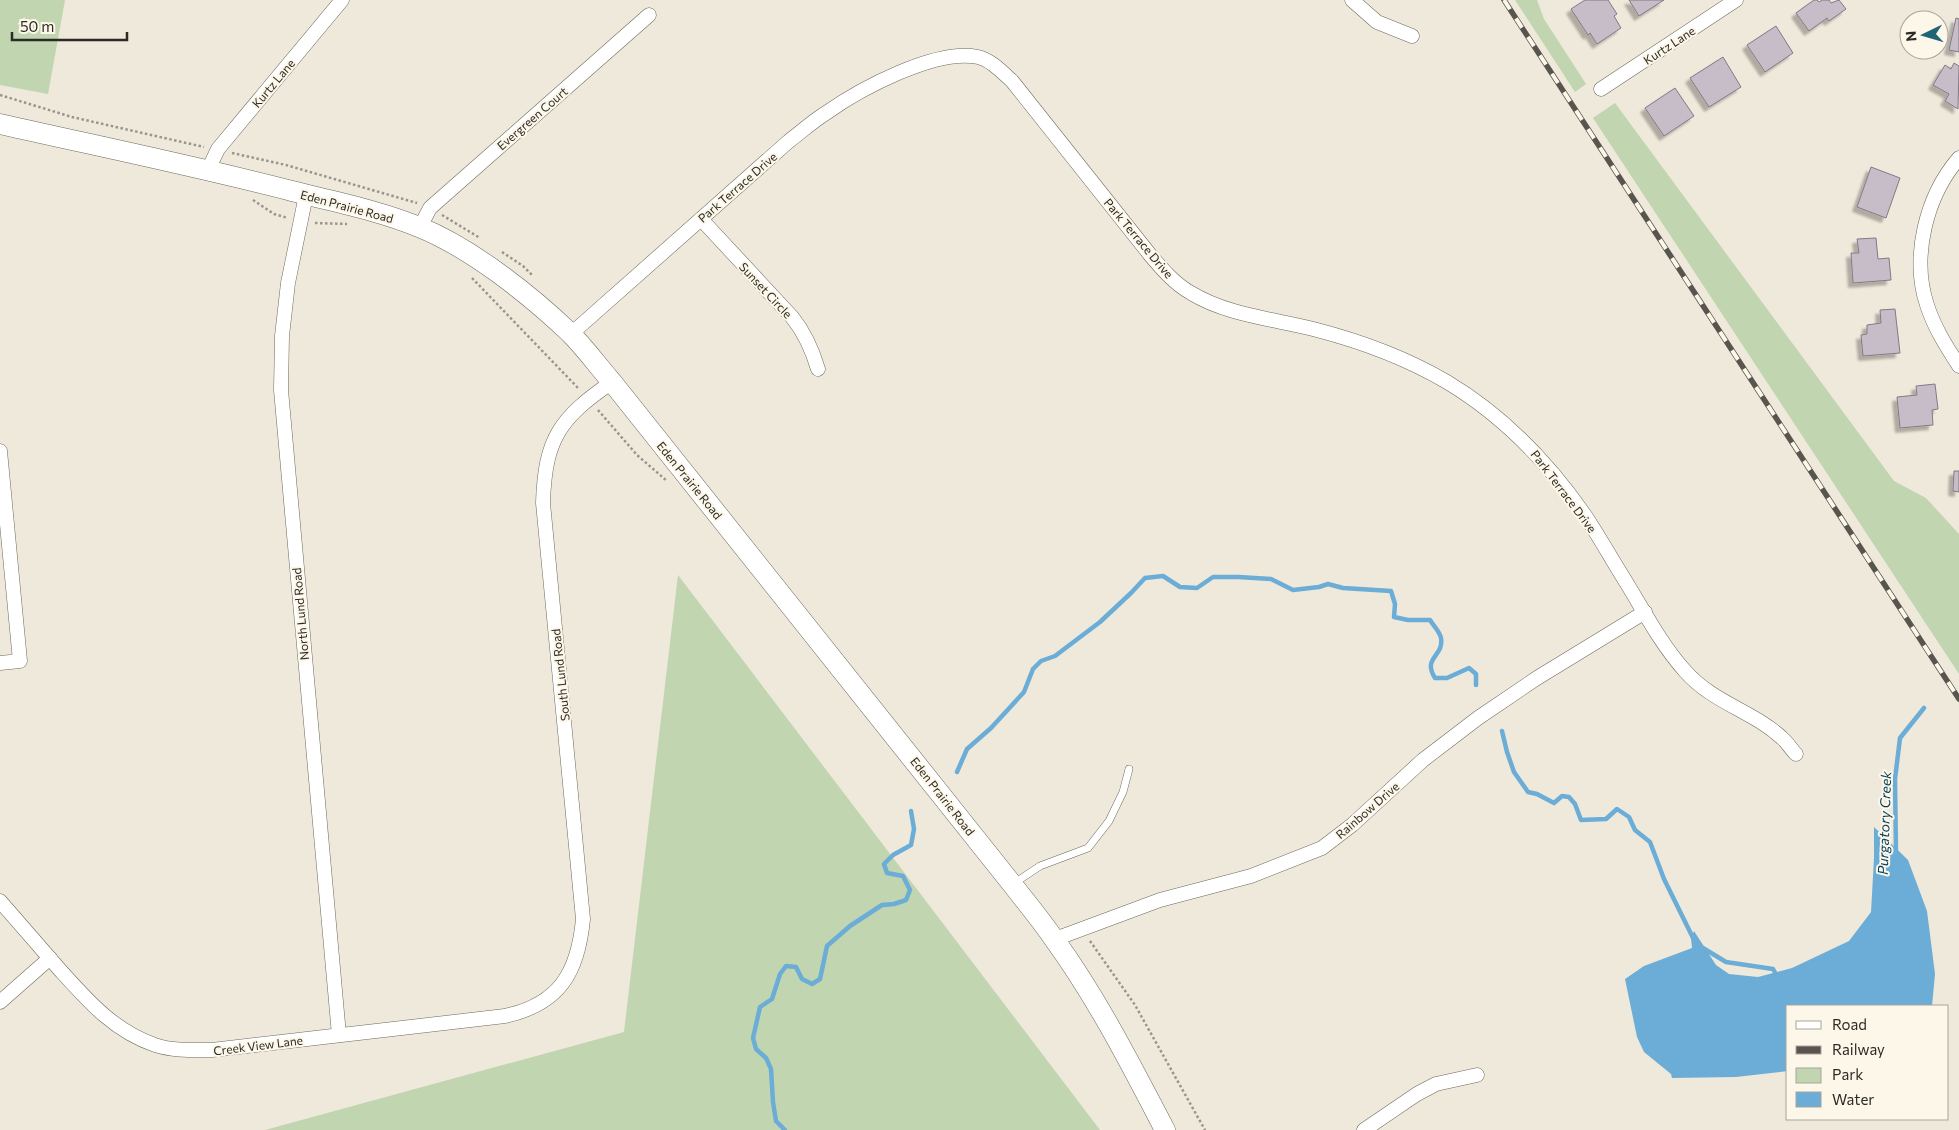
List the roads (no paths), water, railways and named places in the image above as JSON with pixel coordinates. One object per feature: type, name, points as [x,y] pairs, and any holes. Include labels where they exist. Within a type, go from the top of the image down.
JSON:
[{"type":"main road","name":"Eden Prairie Road","points":[[0,124],[208,170],[373,210],[420,227],[480,260],[509,280],[570,334],[612,382],[1055,939],[1125,1053],[1165,1130]]},
{"type":"street","name":"Kurtz Lane","points":[[208,170],[218,150],[342,0]]},
{"type":"street","points":[[1352,0],[1377,22],[1412,36]]},
{"type":"street","name":"Kurtz Lane","points":[[1601,89],[1736,0]]},
{"type":"street","name":"Evergreen Court","points":[[420,227],[430,208],[650,15]]},
{"type":"street","name":"Park Terrace Drive","points":[[570,334],[825,113],[864,90],[939,58],[958,55],[980,58],[997,67],[1012,81],[1151,256],[1170,277],[1191,293],[1215,305],[1361,342],[1406,360],[1448,382],[1524,440],[1584,514],[1666,648],[1686,673],[1711,694],[1783,738],[1796,754]]},
{"type":"street","points":[[1959,158],[1939,189],[1928,217],[1921,250],[1921,278],[1926,304],[1938,333],[1959,366]]},
{"type":"street","name":"North Lund Road","points":[[306,195],[288,283],[282,336],[281,390],[339,1035]]},
{"type":"street","name":"Sunset Circle","points":[[701,219],[792,317],[804,333],[813,350],[818,369]]},
{"type":"street","name":"South Lund Road","points":[[558,989],[572,969],[581,944],[583,919],[543,503],[544,477],[549,451],[561,426],[578,407],[612,382]]},
{"type":"street","points":[[0,451],[20,661],[0,663]]},
{"type":"street","name":"Rainbow Drive","points":[[1055,939],[1160,900],[1252,876],[1322,848],[1352,825],[1423,760],[1478,718],[1545,672],[1645,612]]},
{"type":"street","name":"Creek View Lane","points":[[0,901],[88,1001],[108,1020],[131,1035],[156,1046],[184,1050],[212,1050],[505,1016],[525,1012],[543,1002],[558,989]]},
{"type":"street","points":[[0,1002],[50,958]]},
{"type":"street","points":[[1364,1130],[1417,1094],[1436,1084],[1477,1075]]},
{"type":"lane","points":[[1012,884],[1040,866],[1088,848],[1109,821],[1123,792],[1129,769]]},
{"type":"water","points":[[1874,827],[1908,860],[1927,911],[1935,974],[1932,1005],[1786,1005],[1786,1071],[1736,1077],[1672,1078],[1671,1074],[1644,1052],[1637,1037],[1625,979],[1644,966],[1692,948],[1691,938],[1694,931],[1716,965],[1729,974],[1758,977],[1792,968],[1849,941],[1871,912]]},
{"type":"waterway","name":"Purgatory Creek","points":[[957,772],[967,749],[991,728],[1024,692],[1033,669],[1041,661],[1055,656],[1100,622],[1145,578],[1163,576],[1180,587],[1197,588],[1213,577],[1238,577],[1271,579],[1293,590],[1328,584],[1343,588],[1391,591],[1395,604],[1394,617],[1408,620],[1430,620],[1439,633],[1441,638],[1440,649],[1431,666],[1435,678],[1447,678],[1469,668],[1476,674],[1476,685]]},
{"type":"waterway","name":"Purgatory Creek","points":[[1896,853],[1895,779],[1900,738],[1924,708]]},
{"type":"waterway","name":"Purgatory Creek","points":[[1502,731],[1514,772],[1528,792],[1537,794],[1554,803],[1562,796],[1569,797],[1575,804],[1581,820],[1606,819],[1617,809],[1629,817],[1635,830],[1650,842],[1664,879],[1695,942]]},
{"type":"waterway","name":"Purgatory Creek","points":[[785,1130],[776,1121],[771,1069],[766,1058],[756,1049],[753,1038],[760,1007],[772,999],[780,974],[786,966],[796,967],[802,979],[812,984],[820,979],[827,946],[850,926],[882,905],[906,900],[910,890],[903,876],[887,873],[884,864],[893,855],[911,845],[914,829],[911,811]]},
{"type":"waterway","name":"Purgatory Creek","points":[[1703,948],[1726,962],[1773,969],[1777,976]]},
{"type":"railway","points":[[1504,0],[1959,699]]}]
